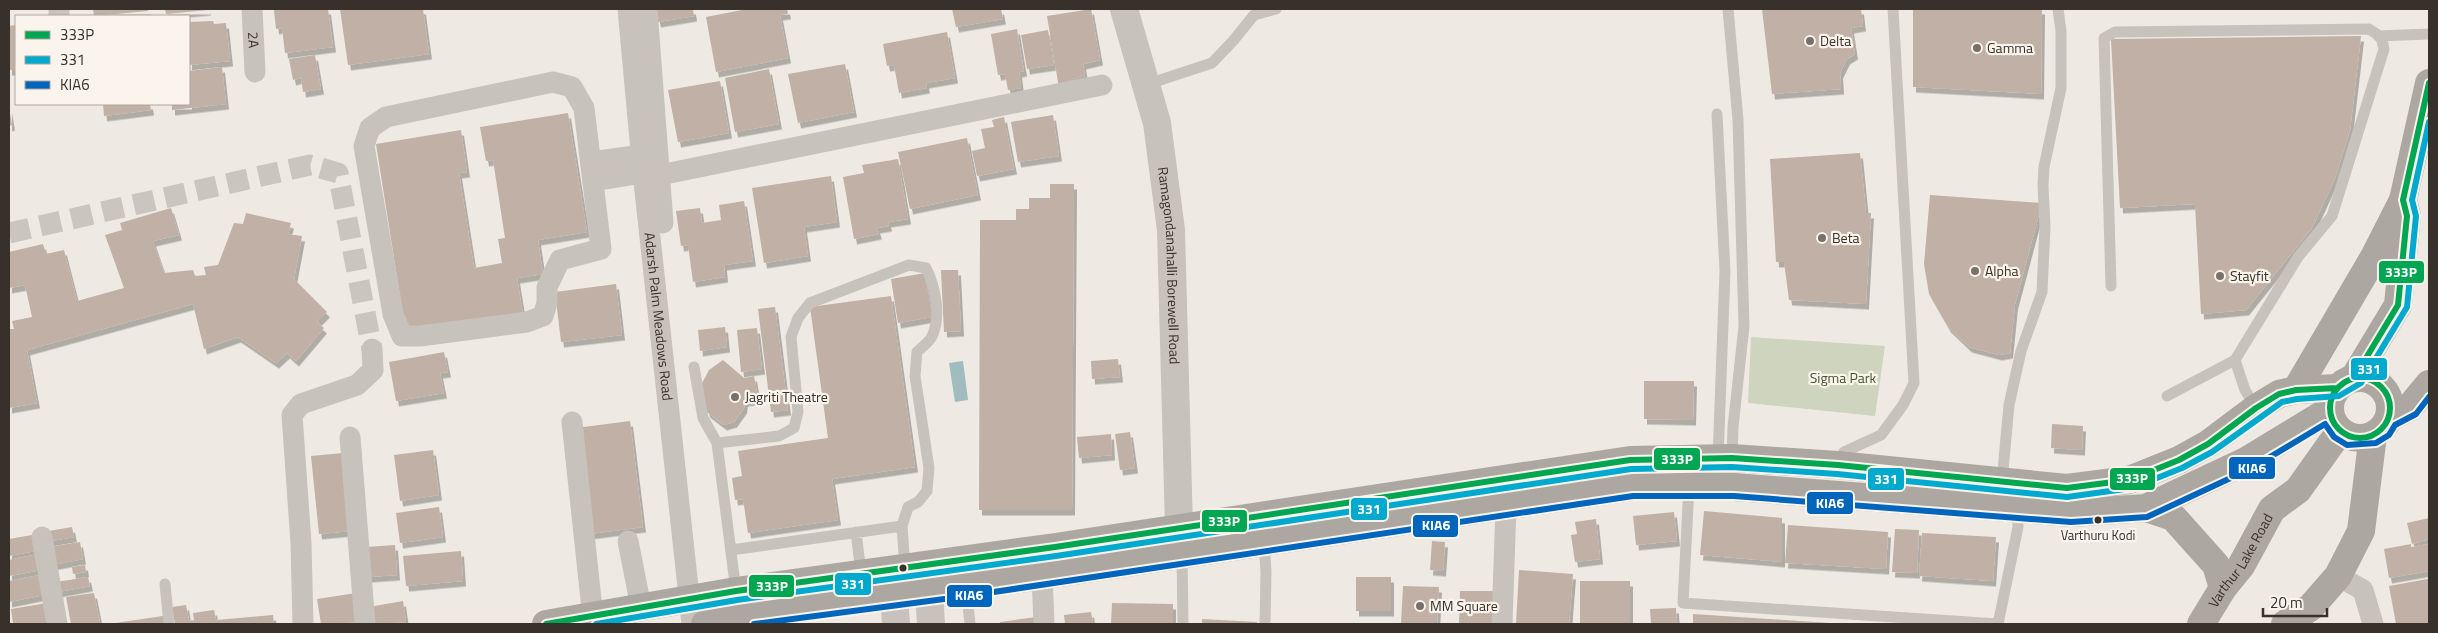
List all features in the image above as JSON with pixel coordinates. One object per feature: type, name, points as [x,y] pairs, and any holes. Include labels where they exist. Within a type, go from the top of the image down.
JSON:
[{"type":"main road","points":[[2296,390],[2374,257],[2403,200],[2429,83]]},
{"type":"main road","name":"Varthur Lake Road","points":[[2201,624],[2223,588],[2241,566],[2272,509],[2298,490],[2340,402],[2398,305],[2407,216],[2403,200]]},
{"type":"main road","points":[[557,624],[593,618],[640,603],[697,615],[741,611],[792,617],[929,591],[966,588],[1632,486],[1689,486],[1832,493],[2018,511],[2072,514],[2146,508],[2246,461],[2340,402],[2364,378],[2383,388],[2388,397],[2390,408],[2381,427],[2361,531],[2338,576],[2311,607],[2285,624]]},
{"type":"main road","points":[[2340,402],[2350,437],[2381,427],[2410,406],[2429,384]]},
{"type":"main road","points":[[741,611],[860,573],[1179,528],[1630,460],[1725,458],[1838,465],[2067,488],[2129,480],[2179,460],[2208,444],[2256,408],[2279,394],[2296,390],[2340,402]]},
{"type":"main road","points":[[2146,508],[2173,517],[2216,565],[2223,588]]},
{"type":"street","name":"2A","points":[[252,9],[255,72]]},
{"type":"street","name":"Adarsh Palm Meadows Road","points":[[628,9],[648,168],[697,615]]},
{"type":"street","name":"Adarsh Palm Meadows Road","points":[[647,9],[648,168]]},
{"type":"street","name":"Ramagondanahalli Borewell Road","points":[[1124,9],[1157,123],[1170,230],[1179,528]]},
{"type":"street","points":[[553,82],[572,87],[584,108],[592,171],[602,249],[560,260],[547,287],[548,303],[543,316],[527,322],[420,336],[402,336],[393,314],[364,146],[370,128],[386,116],[553,82]]},
{"type":"street","points":[[592,171],[648,168],[1102,85]]},
{"type":"street","points":[[303,624],[301,543],[292,415],[301,404],[357,385],[372,370],[372,349]]},
{"type":"street","points":[[572,422],[593,618]]},
{"type":"street","points":[[350,437],[365,624]]},
{"type":"street","points":[[1502,624],[1506,506]]},
{"type":"street","points":[[42,537],[57,624]]},
{"type":"street","points":[[628,541],[640,603]]},
{"type":"street","points":[[1042,575],[1044,624]]},
{"type":"street","points":[[2338,576],[2363,590],[2373,624]]},
{"type":"street","points":[[929,591],[931,624]]},
{"type":"street","points":[[894,597],[896,624]]},
{"type":"lane","points":[[1145,85],[1212,63],[1234,41],[1254,15],[1276,9]]},
{"type":"lane","points":[[1725,458],[1733,427],[1744,326],[1738,120],[1728,9]]},
{"type":"lane","points":[[1844,452],[1881,435],[1903,405],[1914,383],[1893,9]]},
{"type":"lane","points":[[2002,481],[2009,405],[2022,351],[2042,292],[2045,227],[2044,167],[2061,88],[2061,31],[2058,9]]},
{"type":"lane","points":[[2111,286],[2104,38],[2115,32],[2369,29],[2378,36],[2384,49],[2332,216],[2298,256],[2235,360],[2167,396]]},
{"type":"lane","points":[[2378,36],[2429,34]]},
{"type":"lane","points":[[1717,114],[1725,271],[1725,458]]},
{"type":"lane","points":[[717,443],[779,436],[794,428],[798,412],[791,337],[798,318],[810,303],[909,265],[926,268],[933,281],[936,314],[933,336],[917,352],[915,376],[929,468],[927,491],[918,502],[908,506],[902,526],[905,567]]},
{"type":"lane","points":[[2235,360],[2245,390],[2256,408]]},
{"type":"lane","points":[[694,367],[703,418],[717,443],[741,611]]},
{"type":"lane","points":[[1689,486],[1683,603],[1998,624],[2018,527],[2018,511]]},
{"type":"lane","points":[[731,550],[902,526]]},
{"type":"lane","points":[[856,532],[860,573]]},
{"type":"lane","points":[[1264,543],[1265,624]]},
{"type":"lane","points":[[1182,555],[1183,624]]},
{"type":"lane","points":[[165,584],[170,624]]},
{"type":"lane","points":[[966,588],[970,624]]},
{"type":"green space","name":"Sigma Park","points":[[1751,337],[1885,346],[1875,416],[1748,403]]},
{"type":"water","points":[[963,361],[968,400],[955,402],[949,363]]},
{"type":"building","points":[[93,9],[148,9],[148,11],[94,15]]},
{"type":"building","points":[[165,9],[208,9],[208,10],[166,14]]},
{"type":"building","points":[[328,9],[333,47],[285,53],[282,28],[276,29],[274,10]]},
{"type":"building","points":[[340,9],[423,9],[429,54],[348,65]]},
{"type":"building","points":[[655,9],[693,9],[694,16],[658,22]]},
{"type":"building","points":[[747,9],[787,9],[788,14],[780,15],[788,58],[716,72],[706,17]]},
{"type":"building","points":[[952,9],[1001,9],[1003,19],[956,27]]},
{"type":"building","points":[[1091,9],[1100,60],[1083,64],[1085,76],[1073,79],[1074,84],[1059,88],[1047,16]]},
{"type":"building","name":"Delta","points":[[1762,9],[1861,9],[1863,26],[1851,28],[1855,54],[1847,59],[1840,73],[1841,89],[1772,94]]},
{"type":"building","name":"Gamma","points":[[1913,9],[2042,9],[2041,94],[1913,87]]},
{"type":"building","points":[[213,21],[214,24],[226,23],[230,61],[190,65],[190,22]]},
{"type":"building","points":[[15,25],[15,70],[9,70],[9,26]]},
{"type":"building","points":[[1017,29],[1024,71],[1019,72],[1021,88],[1008,90],[1005,74],[998,75],[991,34]]},
{"type":"building","points":[[1048,30],[1054,65],[1027,69],[1021,35]]},
{"type":"building","points":[[947,32],[955,78],[926,83],[927,88],[899,93],[894,65],[887,66],[883,44]]},
{"type":"building","points":[[2361,36],[2350,130],[2335,178],[2312,228],[2246,310],[2201,314],[2195,204],[2120,208],[2111,39]]},
{"type":"building","points":[[315,55],[321,89],[303,92],[301,78],[293,80],[289,59]]},
{"type":"building","points":[[845,64],[854,112],[798,123],[788,74]]},
{"type":"building","points":[[222,67],[226,104],[172,110],[172,105],[190,105],[190,71]]},
{"type":"building","points":[[769,69],[779,124],[735,132],[725,78]]},
{"type":"building","points":[[720,81],[729,133],[678,142],[668,90]]},
{"type":"building","points":[[103,105],[150,105],[151,110],[104,116]]},
{"type":"building","points":[[9,107],[12,125],[9,126]]},
{"type":"building","points":[[568,113],[587,232],[538,240],[543,274],[517,278],[523,315],[406,334],[376,144],[461,130],[467,172],[459,173],[474,268],[502,263],[498,239],[505,238],[493,160],[486,161],[480,127]]},
{"type":"building","points":[[1053,115],[1059,156],[1018,162],[1011,122]]},
{"type":"building","points":[[1004,117],[1014,169],[977,176],[972,151],[985,148],[981,129],[994,127],[992,120]]},
{"type":"building","points":[[967,138],[978,195],[910,209],[898,152]]},
{"type":"building","name":"Beta","points":[[1860,153],[1866,213],[1871,213],[1866,304],[1789,300],[1784,262],[1776,262],[1770,159]]},
{"type":"building","points":[[898,159],[908,219],[888,222],[889,226],[877,228],[879,234],[854,239],[843,177],[864,173],[862,165]]},
{"type":"building","points":[[831,176],[837,222],[804,227],[808,256],[764,263],[752,188]]},
{"type":"building","points":[[1050,184],[1074,184],[1072,510],[979,510],[980,220],[1016,220],[1016,209],[1029,209],[1029,198],[1050,198]]},
{"type":"building","name":"Alpha","points":[[1930,195],[2042,203],[2015,304],[2010,353],[1999,355],[1969,347],[1948,327],[1929,294],[1924,264]]},
{"type":"building","points":[[744,201],[753,261],[724,265],[725,277],[693,282],[688,245],[681,246],[676,211],[700,208],[702,223],[721,220],[719,205]]},
{"type":"building","points":[[171,208],[179,235],[153,241],[164,273],[193,270],[195,276],[206,275],[204,267],[218,265],[234,223],[243,224],[246,213],[291,223],[288,234],[302,236],[294,279],[327,312],[317,322],[324,328],[296,361],[287,353],[276,363],[238,337],[204,349],[193,304],[27,350],[37,403],[9,408],[9,329],[14,329],[12,321],[32,317],[25,285],[9,288],[9,252],[43,244],[46,254],[64,250],[77,301],[124,288],[105,235],[122,230],[120,223]]},
{"type":"building","points":[[941,270],[958,270],[961,331],[944,332]]},
{"type":"building","points":[[925,273],[932,317],[898,323],[891,279]]},
{"type":"building","points":[[616,284],[622,335],[561,342],[555,292]]},
{"type":"building","points":[[891,296],[915,467],[832,479],[838,520],[748,533],[743,499],[735,500],[732,478],[742,476],[738,451],[828,438],[810,307]]},
{"type":"building","points":[[775,307],[788,410],[771,412],[758,309]]},
{"type":"building","points":[[725,327],[727,347],[700,351],[698,330]]},
{"type":"building","points":[[757,328],[762,369],[741,372],[737,330]]},
{"type":"building","points":[[444,352],[448,372],[440,373],[444,393],[396,401],[389,362]]},
{"type":"building","points":[[1118,359],[1120,377],[1092,379],[1091,361]]},
{"type":"building","points":[[723,360],[744,378],[754,376],[758,399],[745,401],[744,408],[734,422],[724,425],[707,412],[701,385],[709,370]]},
{"type":"building","points":[[1644,381],[1694,381],[1693,420],[1644,419]]},
{"type":"building","points":[[630,421],[643,527],[589,534],[576,428]]},
{"type":"building","points":[[2052,424],[2083,426],[2082,450],[2051,448]]},
{"type":"building","points":[[1130,432],[1135,468],[1120,470],[1115,434]]},
{"type":"building","points":[[1111,434],[1112,455],[1079,458],[1077,437]]},
{"type":"building","points":[[433,450],[439,495],[400,501],[394,455]]},
{"type":"building","points":[[343,453],[350,531],[319,534],[311,456]]},
{"type":"building","points":[[439,507],[443,537],[400,543],[396,513]]},
{"type":"building","points":[[1704,511],[1782,518],[1782,562],[1700,555]]},
{"type":"building","points":[[1674,512],[1677,541],[1636,545],[1633,516]]},
{"type":"building","points":[[2429,518],[2429,539],[2412,544],[2407,523]]},
{"type":"building","points":[[1596,519],[1600,559],[1575,562],[1571,535],[1577,534],[1575,522]]},
{"type":"building","points":[[1788,525],[1888,532],[1886,569],[1785,563]]},
{"type":"building","points":[[72,527],[74,537],[45,542],[43,532]]},
{"type":"building","points":[[1895,529],[1919,530],[1917,573],[1892,572]]},
{"type":"building","points":[[1922,533],[1996,537],[1993,581],[1919,576]]},
{"type":"building","points":[[32,535],[35,551],[9,556],[9,539]]},
{"type":"building","points":[[1432,541],[1445,542],[1443,571],[1430,570]]},
{"type":"building","points":[[80,542],[83,559],[52,565],[49,547]]},
{"type":"building","points":[[2411,544],[2411,547],[2429,544],[2429,571],[2389,578],[2384,549]]},
{"type":"building","points":[[395,545],[397,575],[368,577],[366,547]]},
{"type":"building","points":[[461,551],[463,581],[406,586],[403,556]]},
{"type":"building","points":[[38,554],[41,570],[9,576],[9,560]]},
{"type":"building","points":[[85,565],[86,572],[73,574],[72,567]]},
{"type":"building","points":[[1519,570],[1573,574],[1569,624],[1516,624]]},
{"type":"building","points":[[40,575],[44,595],[9,602],[9,581]]},
{"type":"building","points":[[88,577],[90,586],[58,592],[56,582]]},
{"type":"building","points":[[1356,577],[1391,577],[1391,611],[1356,611]]},
{"type":"building","points":[[2428,579],[2429,624],[2396,624],[2389,586]]},
{"type":"building","points":[[1580,581],[1630,581],[1630,624],[1580,624]]},
{"type":"building","name":"MM Square","points":[[1403,586],[1439,587],[1437,624],[1401,624]]},
{"type":"building","points":[[1460,591],[1494,591],[1493,624],[1459,624]]},
{"type":"building","points":[[94,593],[100,623],[71,624],[66,597]]},
{"type":"building","points":[[356,593],[360,622],[321,624],[317,599]]},
{"type":"building","points":[[403,601],[406,622],[372,624],[369,607]]},
{"type":"building","points":[[47,603],[50,624],[13,624],[11,609]]},
{"type":"building","points":[[1112,603],[1173,604],[1173,624],[1111,624]]},
{"type":"building","points":[[186,605],[189,621],[194,620],[193,613],[214,610],[216,620],[273,615],[274,624],[175,624],[172,607]]},
{"type":"building","points":[[1676,608],[1677,624],[1651,624],[1650,609]]},
{"type":"building","points":[[1091,612],[1093,624],[1065,624],[1064,615]]},
{"type":"building","points":[[1693,614],[1830,623],[1830,624],[1693,624]]},
{"type":"building","points":[[163,616],[164,624],[115,624],[115,623]]},
{"type":"building","points":[[1036,617],[1037,624],[1000,624],[1000,622]]},
{"type":"building","points":[[1202,619],[1257,622],[1257,624],[1202,624]]},
{"type":"tunnel","points":[[9,233],[310,165],[338,173],[372,349]]},
{"type":"transit line","name":"333P","points":[[2354,378],[2398,305],[2407,216],[2403,200],[2429,83]]},
{"type":"transit line","name":"331","points":[[596,624],[737,600],[1056,556],[1631,469],[1732,467],[1837,474],[2067,497],[2132,488],[2182,468],[2212,452],[2282,402],[2339,396],[2361,383],[2407,307],[2416,216],[2412,200],[2429,122]]},
{"type":"transit line","name":"333P","points":[[2360,378],[2377,383],[2385,391],[2390,408],[2385,425],[2377,433],[2360,438],[2343,433],[2335,425],[2330,408],[2335,391],[2343,383],[2360,378]]},
{"type":"transit line","name":"333P","points":[[546,624],[736,591],[1055,547],[1630,460],[1732,458],[1838,465],[2067,488],[2129,480],[2179,460],[2208,444],[2256,408],[2279,394],[2296,390],[2337,388]]},
{"type":"transit line","name":"KIA6","points":[[754,624],[967,596],[1633,496],[1734,496],[2071,522],[2147,517],[2250,469],[2325,424],[2334,437],[2347,445],[2376,443],[2389,435],[2395,425],[2416,414],[2429,397]]},
{"type":"place","name":"Delta","points":[[1810,41]]},
{"type":"place","name":"Gamma","points":[[1977,48]]},
{"type":"place","name":"Beta","points":[[1822,238]]},
{"type":"place","name":"Alpha","points":[[1975,271]]},
{"type":"place","name":"Stayfit","points":[[2220,276]]},
{"type":"place","name":"Jagriti Theatre","points":[[735,397]]},
{"type":"place","name":"Varthuru Kodi","points":[[2098,520]]},
{"type":"place","name":"MM Square","points":[[1420,606]]}]
